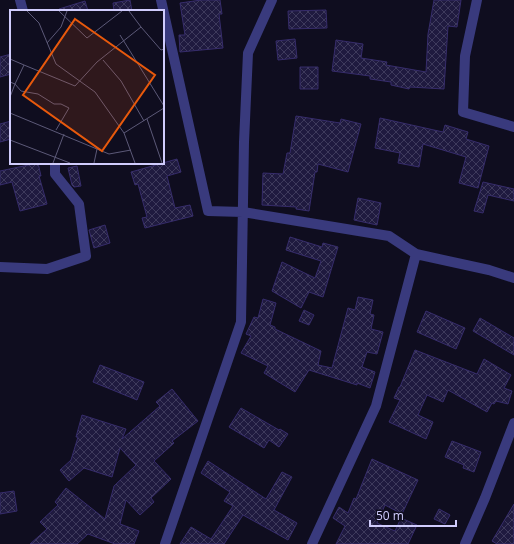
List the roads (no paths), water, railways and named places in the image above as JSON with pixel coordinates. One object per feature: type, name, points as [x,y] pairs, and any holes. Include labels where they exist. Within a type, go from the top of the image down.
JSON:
[{"type":"street","points":[[20,0],[24,10]]},
{"type":"street","points":[[161,0],[163,10]]},
{"type":"street","points":[[165,544],[241,322],[244,142],[248,53],[272,0]]},
{"type":"street","points":[[477,0],[465,56],[463,112],[514,127]]},
{"type":"street","points":[[164,13],[208,211],[243,212],[389,236],[416,254],[488,270],[514,278]]},
{"type":"street","points":[[0,267],[47,269],[86,256],[79,204],[55,174],[55,164]]},
{"type":"street","points":[[312,544],[376,406],[416,254]]},
{"type":"street","points":[[465,544],[485,498],[514,423]]}]
